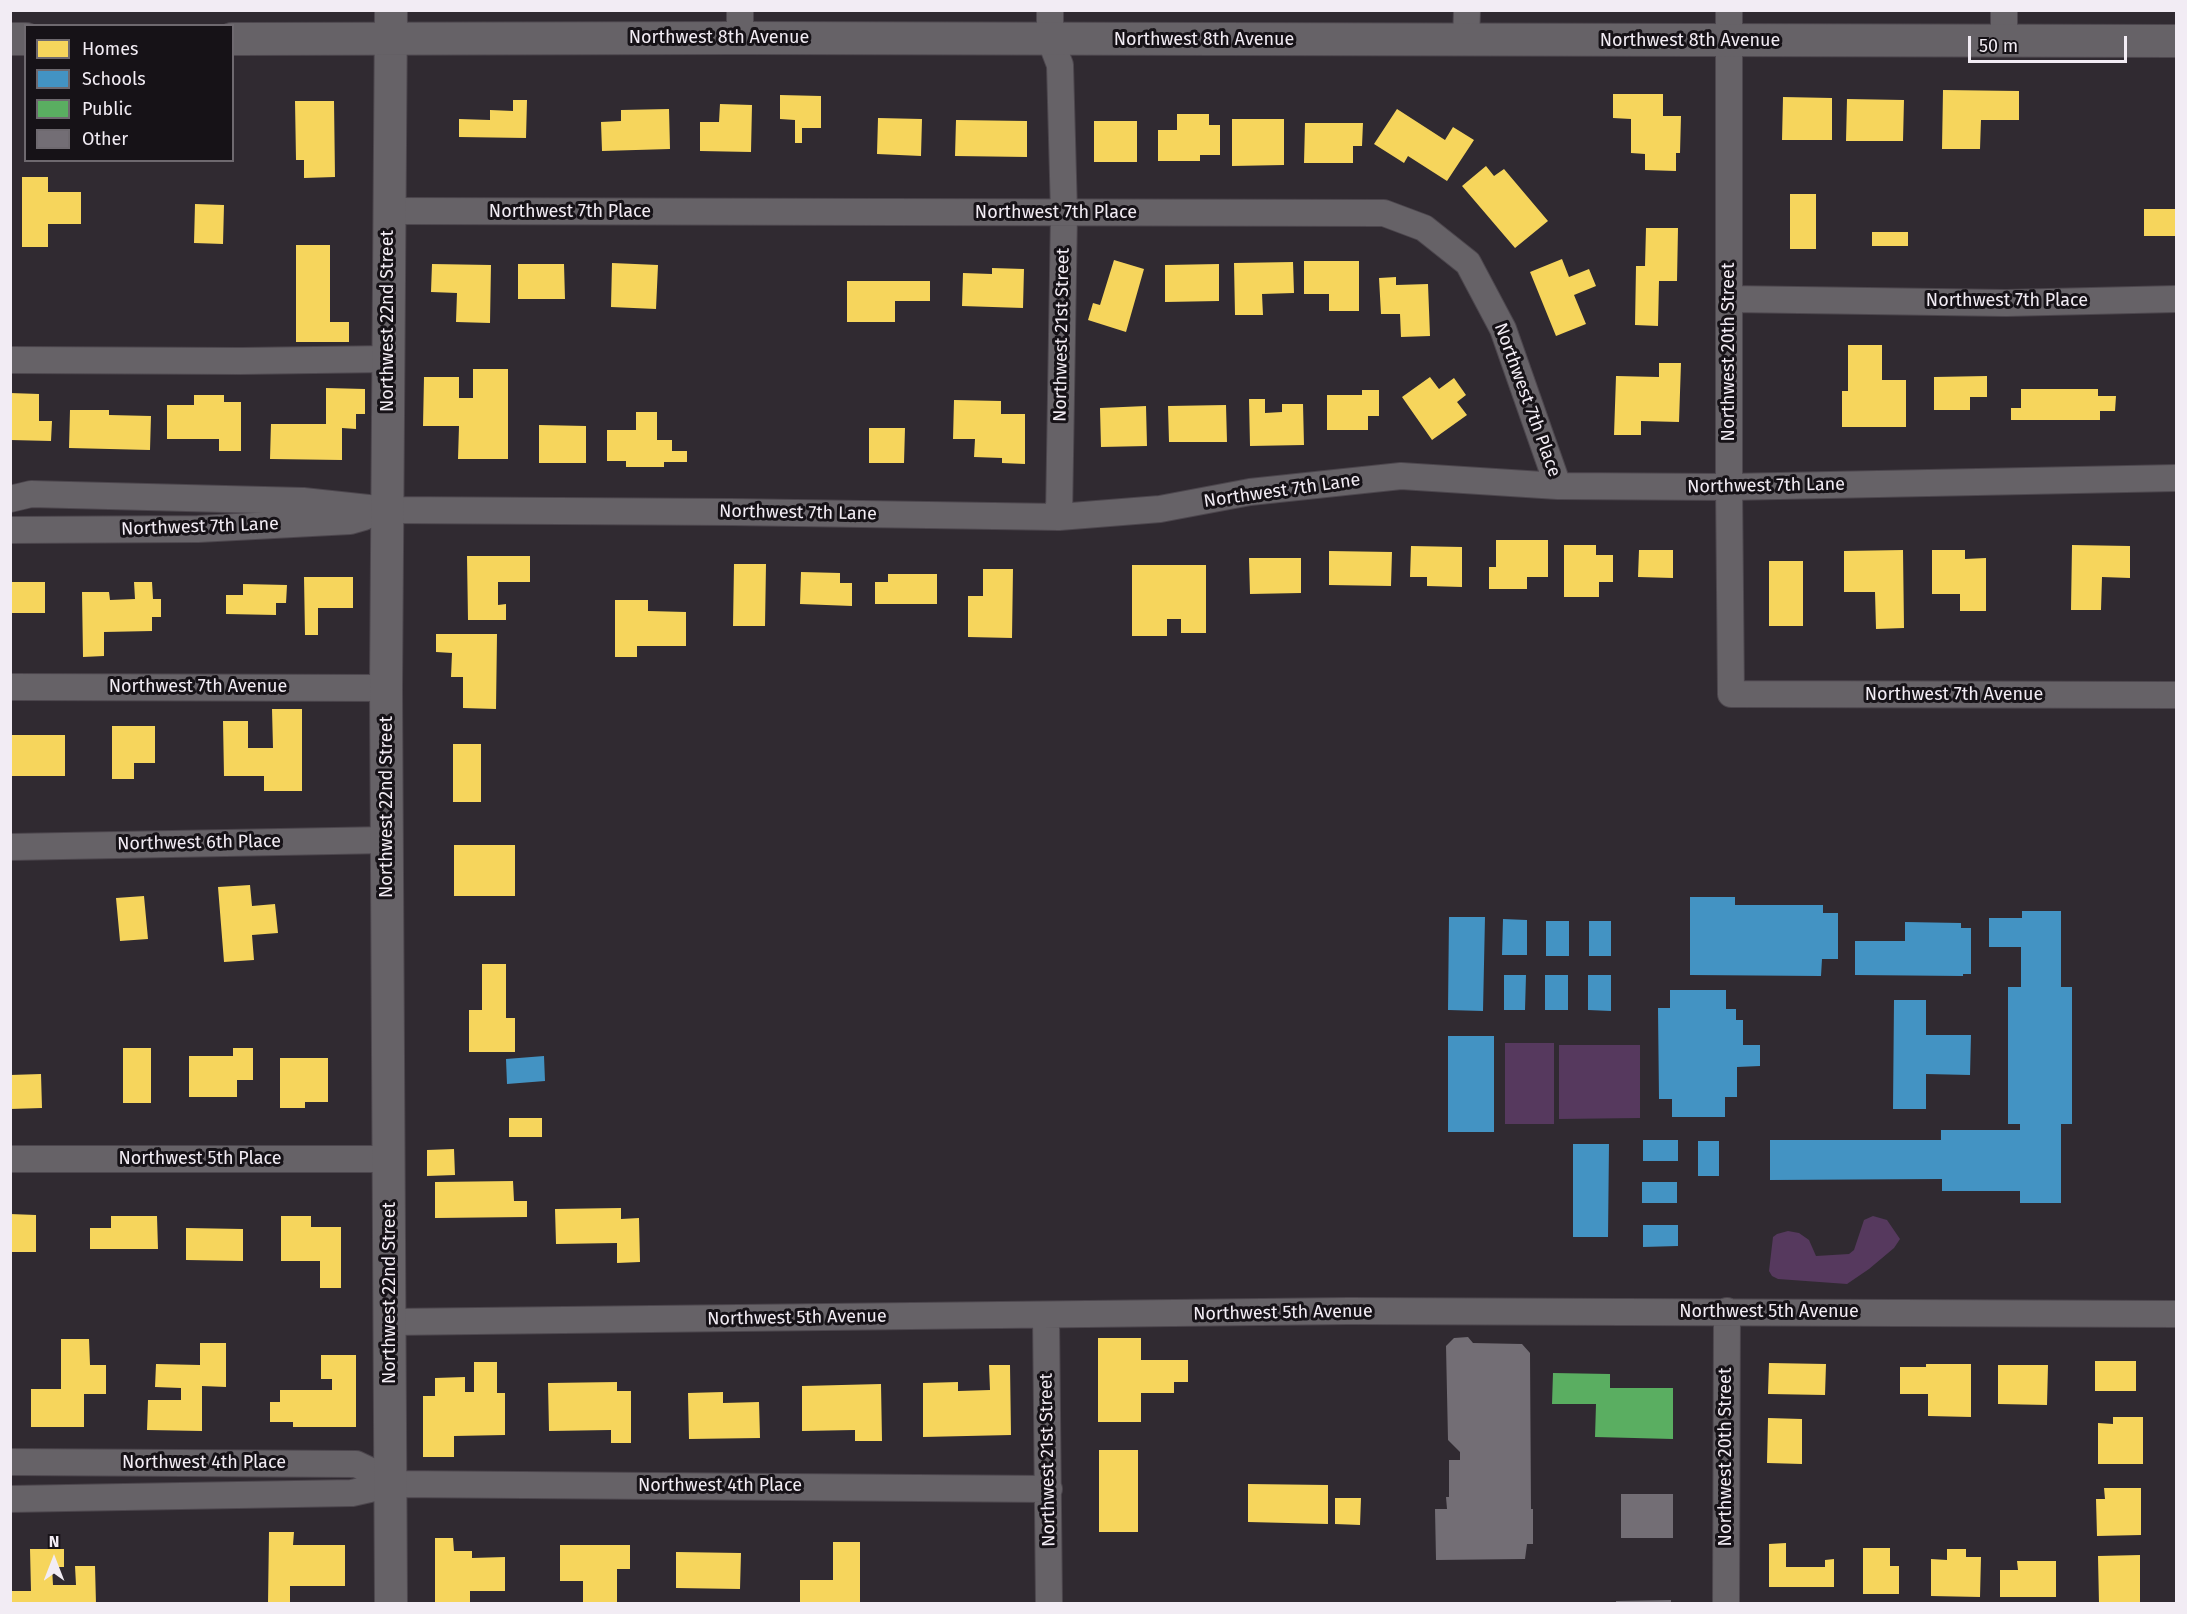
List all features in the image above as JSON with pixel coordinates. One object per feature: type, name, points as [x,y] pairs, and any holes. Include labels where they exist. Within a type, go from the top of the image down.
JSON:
[{"type":"street","name":"Northwest 8th Avenue","points":[[234,39],[391,24],[740,24],[2004,26],[2176,41]]},
{"type":"street","name":"Northwest 22nd Street","points":[[391,24],[386,688],[391,1604]]},
{"type":"street","name":"Northwest 21st Street","points":[[1050,25],[1060,65],[1064,213],[1059,517]]},
{"type":"street","name":"Northwest 20th Street","points":[[1729,26],[1731,694]]},
{"type":"street","name":"Northwest 7th Place","points":[[389,211],[1384,213],[1424,228],[1468,263],[1503,329],[1558,486]]},
{"type":"street","name":"Northwest 7th Place","points":[[1730,299],[2006,303],[2176,299]]},
{"type":"street","points":[[10,360],[388,359]]},
{"type":"street","name":"Northwest 7th Lane","points":[[10,499],[31,494],[303,501],[387,510],[1059,517],[1160,509],[1250,492],[1401,476],[1558,486],[1729,487],[2176,478]]},
{"type":"street","name":"Northwest 7th Lane","points":[[10,530],[198,529],[350,521],[387,510]]},
{"type":"street","name":"Northwest 7th Avenue","points":[[10,687],[386,688]]},
{"type":"street","name":"Northwest 7th Avenue","points":[[1731,694],[2176,695]]},
{"type":"street","name":"Northwest 6th Place","points":[[10,847],[387,840]]},
{"type":"street","name":"Northwest 5th Place","points":[[10,1160],[389,1159]]},
{"type":"street","name":"Northwest 5th Avenue","points":[[390,1322],[1348,1311],[2176,1314]]},
{"type":"street","name":"Northwest 20th Street","points":[[1726,1311],[1726,1604]]},
{"type":"street","name":"Northwest 21st Street","points":[[1046,1316],[1049,1604]]},
{"type":"street","name":"Northwest 4th Place","points":[[10,1462],[356,1464],[392,1484]]},
{"type":"street","name":"Northwest 4th Place","points":[[10,1499],[352,1493],[392,1484],[1049,1489]]},
{"type":"shaded area","points":[[1505,1043],[1554,1043],[1554,1124],[1505,1124]]},
{"type":"shaded area","points":[[1559,1045],[1640,1045],[1640,1118],[1559,1119]]},
{"type":"shaded area","points":[[1873,1216],[1887,1220],[1900,1239],[1894,1248],[1847,1284],[1778,1279],[1769,1271],[1773,1237],[1777,1234],[1788,1231],[1799,1233],[1809,1240],[1816,1256],[1849,1254],[1854,1250],[1864,1220]]},
{"type":"building: Homes","points":[[1943,90],[2019,91],[2019,120],[1981,120],[1980,149],[1942,149]]},
{"type":"building: Homes","points":[[1613,94],[1663,94],[1663,116],[1681,116],[1680,153],[1676,153],[1676,171],[1645,170],[1645,154],[1631,153],[1631,119],[1613,118]]},
{"type":"building: Homes","points":[[780,95],[821,96],[821,128],[802,128],[802,143],[795,143],[795,120],[780,119]]},
{"type":"building: Homes","points":[[1783,97],[1832,98],[1832,140],[1782,140]]},
{"type":"building: Homes","points":[[1847,99],[1904,100],[1903,141],[1846,141]]},
{"type":"building: Homes","points":[[513,100],[527,100],[526,138],[459,137],[459,119],[490,120],[490,110],[513,111]]},
{"type":"building: Homes","points":[[295,101],[334,101],[335,177],[304,178],[304,160],[296,160]]},
{"type":"building: Homes","points":[[720,104],[752,105],[751,152],[700,151],[700,122],[719,122]]},
{"type":"building: Homes","points":[[669,109],[670,149],[602,151],[601,122],[621,121],[621,110]]},
{"type":"building: Homes","points":[[1397,109],[1445,140],[1453,127],[1474,140],[1447,181],[1408,156],[1404,163],[1374,144]]},
{"type":"building: Homes","points":[[1177,114],[1209,114],[1209,125],[1220,125],[1220,155],[1200,155],[1200,161],[1158,161],[1158,130],[1177,130]]},
{"type":"building: Homes","points":[[878,118],[922,119],[921,156],[877,154]]},
{"type":"building: Homes","points":[[1232,119],[1284,119],[1284,165],[1232,166]]},
{"type":"building: Homes","points":[[956,120],[1027,121],[1027,157],[955,156]]},
{"type":"building: Homes","points":[[1094,121],[1137,121],[1137,162],[1094,162]]},
{"type":"building: Homes","points":[[1305,123],[1363,123],[1362,146],[1353,146],[1353,163],[1304,163]]},
{"type":"building: Homes","points":[[1486,166],[1494,176],[1504,169],[1548,221],[1515,248],[1462,186]]},
{"type":"building: Homes","points":[[22,177],[48,177],[48,192],[81,192],[81,224],[48,224],[48,247],[22,247]]},
{"type":"building: Homes","points":[[1790,194],[1816,194],[1816,249],[1790,249]]},
{"type":"building: Homes","points":[[195,204],[224,205],[223,244],[194,243]]},
{"type":"building: Homes","points":[[2144,209],[2176,209],[2176,236],[2144,236]]},
{"type":"building: Homes","points":[[1646,228],[1678,228],[1677,281],[1659,281],[1658,326],[1635,325],[1636,266],[1645,266]]},
{"type":"building: Homes","points":[[1872,232],[1908,232],[1908,246],[1872,246]]},
{"type":"building: Homes","points":[[296,245],[330,245],[330,322],[349,322],[349,342],[296,342]]},
{"type":"building: Homes","points":[[1562,259],[1569,277],[1589,269],[1596,286],[1574,295],[1586,324],[1556,336],[1530,272]]},
{"type":"building: Homes","points":[[1114,260],[1144,269],[1126,332],[1088,320],[1093,303],[1100,305]]},
{"type":"building: Homes","points":[[1304,261],[1359,261],[1359,311],[1329,311],[1329,294],[1304,294]]},
{"type":"building: Homes","points":[[1293,262],[1294,293],[1262,294],[1263,315],[1235,315],[1234,263]]},
{"type":"building: Homes","points":[[612,263],[658,265],[656,309],[611,307]]},
{"type":"building: Homes","points":[[432,264],[491,265],[490,323],[456,322],[457,293],[431,292]]},
{"type":"building: Homes","points":[[518,264],[564,264],[565,299],[518,299]]},
{"type":"building: Homes","points":[[1219,264],[1219,301],[1165,302],[1165,265]]},
{"type":"building: Homes","points":[[992,268],[1024,269],[1023,308],[962,306],[963,273],[992,274]]},
{"type":"building: Homes","points":[[1396,277],[1396,285],[1428,284],[1430,336],[1401,337],[1400,314],[1381,314],[1379,278]]},
{"type":"building: Homes","points":[[847,281],[930,281],[930,301],[895,301],[895,322],[847,322]]},
{"type":"building: Homes","points":[[1848,345],[1882,345],[1882,380],[1906,380],[1906,427],[1842,427],[1842,391],[1848,391]]},
{"type":"building: Homes","points":[[1659,363],[1681,363],[1679,422],[1641,421],[1641,435],[1614,435],[1616,376],[1659,377]]},
{"type":"building: Homes","points":[[473,369],[508,369],[508,459],[458,459],[459,426],[423,426],[424,377],[459,377],[459,398],[473,398]]},
{"type":"building: Homes","points":[[1987,376],[1987,397],[1970,397],[1970,410],[1934,410],[1934,377]]},
{"type":"building: Homes","points":[[1430,377],[1439,389],[1454,378],[1466,395],[1457,402],[1467,415],[1432,440],[1402,397]]},
{"type":"building: Homes","points":[[326,388],[365,389],[365,414],[356,414],[356,429],[342,428],[342,460],[270,459],[271,424],[326,424]]},
{"type":"building: Homes","points":[[2021,389],[2098,389],[2098,396],[2116,396],[2115,411],[2100,411],[2100,420],[2011,420],[2011,408],[2021,408]]},
{"type":"building: Homes","points":[[1362,390],[1379,390],[1379,416],[1368,416],[1368,430],[1327,430],[1327,395],[1362,395]]},
{"type":"building: Homes","points":[[10,393],[39,394],[39,421],[52,421],[51,441],[10,440]]},
{"type":"building: Homes","points":[[194,395],[224,395],[224,402],[241,402],[241,451],[219,451],[219,439],[167,439],[167,405],[194,405]]},
{"type":"building: Homes","points":[[1249,399],[1265,399],[1265,413],[1282,412],[1282,404],[1303,404],[1304,445],[1250,446]]},
{"type":"building: Homes","points":[[954,400],[1001,401],[1001,414],[1025,414],[1025,464],[1002,463],[1002,458],[974,457],[975,439],[953,439]]},
{"type":"building: Homes","points":[[1226,405],[1227,442],[1169,442],[1168,406]]},
{"type":"building: Homes","points":[[1146,406],[1147,446],[1101,447],[1100,408]]},
{"type":"building: Homes","points":[[70,410],[109,410],[109,415],[151,416],[150,450],[69,448]]},
{"type":"building: Homes","points":[[636,412],[657,412],[657,440],[672,440],[672,451],[687,451],[687,462],[664,462],[664,467],[626,467],[626,461],[607,461],[607,430],[636,430]]},
{"type":"building: Homes","points":[[539,425],[586,426],[586,463],[539,463]]},
{"type":"building: Homes","points":[[869,428],[905,428],[904,463],[869,463]]},
{"type":"building: Homes","points":[[1496,540],[1548,540],[1548,577],[1527,577],[1527,589],[1489,589],[1489,567],[1496,567]]},
{"type":"building: Homes","points":[[1564,545],[1596,545],[1596,555],[1613,555],[1613,582],[1599,582],[1599,597],[1564,597]]},
{"type":"building: Homes","points":[[2072,545],[2130,546],[2130,578],[2102,577],[2101,610],[2071,610]]},
{"type":"building: Homes","points":[[1411,546],[1462,547],[1462,587],[1427,586],[1427,577],[1410,577]]},
{"type":"building: Homes","points":[[1639,550],[1673,550],[1673,578],[1638,577]]},
{"type":"building: Homes","points":[[1903,550],[1904,628],[1876,629],[1875,592],[1844,592],[1844,551]]},
{"type":"building: Homes","points":[[1932,550],[1965,550],[1965,559],[1986,558],[1986,611],[1960,611],[1960,594],[1932,594]]},
{"type":"building: Homes","points":[[1329,551],[1392,552],[1391,586],[1329,585]]},
{"type":"building: Homes","points":[[467,556],[530,556],[530,582],[498,582],[498,605],[506,604],[506,620],[468,620]]},
{"type":"building: Homes","points":[[1249,558],[1301,558],[1301,593],[1250,594]]},
{"type":"building: Homes","points":[[1769,561],[1803,561],[1803,626],[1769,626]]},
{"type":"building: Homes","points":[[734,564],[766,564],[765,626],[733,626]]},
{"type":"building: Homes","points":[[1132,565],[1206,565],[1206,633],[1181,633],[1181,619],[1167,619],[1167,636],[1132,636]]},
{"type":"building: Homes","points":[[983,569],[1013,569],[1012,638],[968,637],[968,596],[983,596]]},
{"type":"building: Homes","points":[[801,572],[840,573],[840,583],[852,583],[852,606],[800,604]]},
{"type":"building: Homes","points":[[888,574],[937,574],[937,604],[875,604],[875,582],[888,582]]},
{"type":"building: Homes","points":[[304,577],[353,577],[353,608],[318,608],[318,635],[305,635]]},
{"type":"building: Homes","points":[[10,582],[45,582],[45,613],[10,613]]},
{"type":"building: Homes","points":[[134,582],[152,582],[153,599],[161,599],[161,617],[152,617],[152,631],[104,632],[104,656],[83,657],[82,592],[109,592],[110,600],[135,599]]},
{"type":"building: Homes","points":[[243,584],[287,585],[286,603],[276,603],[276,615],[226,614],[226,595],[243,595]]},
{"type":"building: Homes","points":[[615,600],[648,600],[648,611],[686,612],[686,646],[637,646],[637,657],[615,657]]},
{"type":"building: Homes","points":[[436,634],[497,634],[496,709],[463,708],[463,677],[451,677],[452,653],[436,652]]},
{"type":"building: Homes","points":[[272,709],[302,709],[302,791],[264,791],[264,776],[224,776],[223,721],[248,721],[248,748],[273,748]]},
{"type":"building: Homes","points":[[112,726],[155,726],[155,763],[134,763],[134,779],[112,779]]},
{"type":"building: Homes","points":[[10,735],[65,735],[65,776],[10,776]]},
{"type":"building: Homes","points":[[453,744],[481,744],[481,802],[453,802]]},
{"type":"building: Homes","points":[[454,845],[515,845],[515,896],[454,896]]},
{"type":"building: Homes","points":[[250,885],[252,906],[275,904],[278,933],[252,935],[254,960],[224,962],[218,887]]},
{"type":"building: Homes","points":[[144,896],[148,939],[120,941],[116,898]]},
{"type":"building: Homes","points":[[482,964],[506,964],[506,1018],[515,1018],[515,1052],[469,1052],[469,1010],[482,1010]]},
{"type":"building: Homes","points":[[123,1048],[151,1048],[151,1103],[123,1103]]},
{"type":"building: Homes","points":[[233,1048],[253,1048],[253,1080],[237,1080],[237,1097],[189,1097],[189,1056],[233,1056]]},
{"type":"building: Homes","points":[[280,1058],[328,1058],[328,1102],[305,1102],[305,1108],[280,1108]]},
{"type":"building: Homes","points":[[41,1074],[42,1108],[10,1109],[10,1075]]},
{"type":"building: Homes","points":[[509,1118],[542,1118],[542,1137],[509,1137]]},
{"type":"building: Homes","points":[[454,1149],[455,1175],[427,1176],[427,1150]]},
{"type":"building: Homes","points":[[513,1181],[514,1201],[527,1201],[527,1217],[435,1218],[435,1182]]},
{"type":"building: Homes","points":[[621,1208],[621,1219],[639,1218],[640,1262],[617,1263],[617,1243],[556,1244],[555,1209]]},
{"type":"building: Homes","points":[[10,1214],[36,1215],[36,1252],[10,1252]]},
{"type":"building: Homes","points":[[111,1216],[157,1216],[158,1249],[90,1249],[90,1228],[111,1228]]},
{"type":"building: Homes","points":[[281,1216],[311,1216],[311,1227],[341,1227],[341,1288],[320,1288],[320,1261],[281,1261]]},
{"type":"building: Homes","points":[[186,1228],[243,1229],[243,1261],[186,1260]]},
{"type":"building: Homes","points":[[1098,1338],[1141,1338],[1141,1360],[1188,1360],[1188,1382],[1174,1382],[1174,1393],[1141,1393],[1141,1422],[1098,1422]]},
{"type":"building: Homes","points":[[61,1339],[89,1339],[90,1365],[106,1365],[106,1394],[84,1394],[84,1427],[31,1427],[31,1389],[61,1389]]},
{"type":"building: Homes","points":[[200,1343],[226,1343],[226,1387],[202,1386],[202,1431],[147,1430],[148,1400],[181,1400],[181,1388],[155,1387],[156,1364],[200,1365]]},
{"type":"building: Homes","points":[[321,1355],[356,1355],[356,1427],[293,1427],[293,1422],[270,1422],[270,1402],[280,1402],[280,1390],[332,1390],[332,1379],[321,1379]]},
{"type":"building: Homes","points":[[2095,1361],[2136,1361],[2136,1391],[2095,1391]]},
{"type":"building: Homes","points":[[474,1362],[497,1362],[497,1393],[505,1393],[505,1435],[454,1436],[454,1457],[423,1457],[423,1396],[435,1396],[435,1378],[465,1377],[465,1392],[474,1392]]},
{"type":"building: Homes","points":[[1769,1363],[1826,1364],[1825,1395],[1768,1394]]},
{"type":"building: Homes","points":[[1926,1364],[1971,1364],[1971,1417],[1928,1416],[1928,1394],[1900,1394],[1900,1367],[1926,1367]]},
{"type":"building: Homes","points":[[989,1365],[1010,1365],[1011,1435],[923,1437],[923,1383],[958,1382],[958,1391],[990,1390]]},
{"type":"building: Homes","points":[[1998,1365],[2048,1365],[2047,1405],[1998,1404]]},
{"type":"building: Homes","points":[[617,1382],[617,1391],[631,1391],[631,1443],[611,1443],[611,1430],[549,1431],[548,1383]]},
{"type":"building: Homes","points":[[881,1384],[882,1441],[855,1441],[855,1430],[802,1431],[802,1386]]},
{"type":"building: Homes","points":[[723,1392],[723,1403],[759,1402],[760,1438],[689,1439],[688,1393]]},
{"type":"building: Homes","points":[[2113,1417],[2143,1417],[2143,1464],[2098,1464],[2098,1423],[2113,1424]]},
{"type":"building: Homes","points":[[1768,1418],[1802,1419],[1802,1464],[1767,1463]]},
{"type":"building: Homes","points":[[1099,1450],[1138,1450],[1138,1532],[1099,1532]]},
{"type":"building: Homes","points":[[1248,1484],[1328,1485],[1328,1524],[1248,1522]]},
{"type":"building: Homes","points":[[2104,1488],[2141,1488],[2141,1535],[2097,1536],[2096,1499],[2105,1499]]},
{"type":"building: Homes","points":[[1335,1498],[1361,1498],[1360,1525],[1335,1524]]},
{"type":"building: Homes","points":[[269,1532],[294,1532],[293,1545],[345,1545],[345,1586],[290,1586],[290,1604],[268,1604]]},
{"type":"building: Homes","points":[[435,1538],[453,1538],[454,1551],[472,1551],[472,1558],[505,1557],[505,1591],[470,1591],[470,1604],[435,1604]]},
{"type":"building: Homes","points":[[833,1542],[860,1542],[860,1604],[800,1604],[800,1580],[833,1580]]},
{"type":"building: Homes","points":[[1786,1543],[1786,1567],[1825,1567],[1825,1560],[1834,1559],[1834,1587],[1769,1587],[1769,1544]]},
{"type":"building: Homes","points":[[560,1545],[630,1545],[630,1569],[617,1569],[617,1604],[583,1604],[583,1581],[560,1581]]},
{"type":"building: Homes","points":[[1863,1548],[1890,1548],[1890,1566],[1899,1566],[1899,1594],[1863,1594]]},
{"type":"building: Homes","points":[[30,1549],[64,1549],[64,1567],[52,1567],[53,1585],[76,1585],[75,1566],[95,1566],[96,1604],[11,1604],[11,1591],[31,1591]]},
{"type":"building: Homes","points":[[1947,1549],[1966,1549],[1966,1557],[1981,1557],[1980,1597],[1931,1596],[1931,1559],[1947,1560]]},
{"type":"building: Homes","points":[[676,1552],[741,1553],[740,1589],[676,1588]]},
{"type":"building: Homes","points":[[2140,1555],[2140,1604],[2099,1604],[2098,1556]]},
{"type":"building: Homes","points":[[2017,1561],[2056,1561],[2056,1597],[2000,1597],[2000,1570],[2018,1570]]},
{"type":"building: Schools","points":[[1690,897],[1735,897],[1735,905],[1823,905],[1823,913],[1838,913],[1838,959],[1822,959],[1821,976],[1690,975]]},
{"type":"building: Schools","points":[[2022,911],[2061,911],[2061,987],[2072,987],[2072,1124],[2061,1124],[2061,1203],[2020,1203],[2020,1191],[1942,1191],[1942,1179],[1770,1180],[1770,1140],[1941,1140],[1941,1130],[2020,1130],[2020,1124],[2008,1124],[2008,987],[2021,987],[2021,947],[1989,947],[1989,918],[2022,918]]},
{"type":"building: Schools","points":[[1449,917],[1485,917],[1483,1011],[1448,1010]]},
{"type":"building: Schools","points":[[1503,919],[1527,920],[1527,955],[1502,955]]},
{"type":"building: Schools","points":[[1546,921],[1569,921],[1569,956],[1546,956]]},
{"type":"building: Schools","points":[[1589,921],[1611,921],[1611,956],[1589,956]]},
{"type":"building: Schools","points":[[1905,922],[1961,923],[1961,928],[1971,928],[1971,974],[1963,974],[1963,976],[1855,975],[1855,941],[1905,941]]},
{"type":"building: Schools","points":[[1504,975],[1526,975],[1525,1010],[1504,1010]]},
{"type":"building: Schools","points":[[1545,975],[1568,975],[1568,1010],[1545,1010]]},
{"type":"building: Schools","points":[[1588,975],[1611,975],[1611,1011],[1588,1010]]},
{"type":"building: Schools","points":[[1670,990],[1726,990],[1726,1009],[1736,1009],[1736,1020],[1743,1020],[1743,1045],[1760,1045],[1760,1066],[1737,1067],[1737,1097],[1725,1097],[1725,1117],[1672,1117],[1672,1099],[1659,1099],[1658,1008],[1670,1008]]},
{"type":"building: Schools","points":[[1894,1000],[1926,1000],[1926,1035],[1971,1035],[1970,1075],[1926,1074],[1926,1109],[1893,1109]]},
{"type":"building: Schools","points":[[1448,1036],[1494,1036],[1494,1132],[1448,1132]]},
{"type":"building: Schools","points":[[544,1056],[545,1081],[507,1084],[506,1059]]},
{"type":"building: Schools","points":[[1643,1140],[1678,1140],[1678,1161],[1643,1161]]},
{"type":"building: Schools","points":[[1698,1141],[1719,1141],[1719,1176],[1698,1176]]},
{"type":"building: Schools","points":[[1573,1144],[1609,1144],[1608,1237],[1573,1237]]},
{"type":"building: Schools","points":[[1642,1182],[1677,1182],[1677,1203],[1642,1203]]},
{"type":"building: Schools","points":[[1643,1225],[1678,1225],[1678,1246],[1643,1247]]},
{"type":"building: Public","points":[[1553,1373],[1610,1374],[1610,1388],[1673,1388],[1673,1439],[1595,1437],[1596,1404],[1552,1404]]},
{"type":"building: Other","points":[[1468,1337],[1473,1343],[1522,1344],[1530,1353],[1533,1544],[1527,1544],[1525,1559],[1436,1560],[1435,1509],[1447,1509],[1449,1460],[1460,1460],[1460,1452],[1448,1440],[1446,1346],[1454,1338]]},
{"type":"building: Other","points":[[1621,1494],[1673,1494],[1673,1538],[1621,1538]]},
{"type":"building: Other","points":[[1671,1600],[1671,1604],[1616,1604],[1616,1601]]}]
